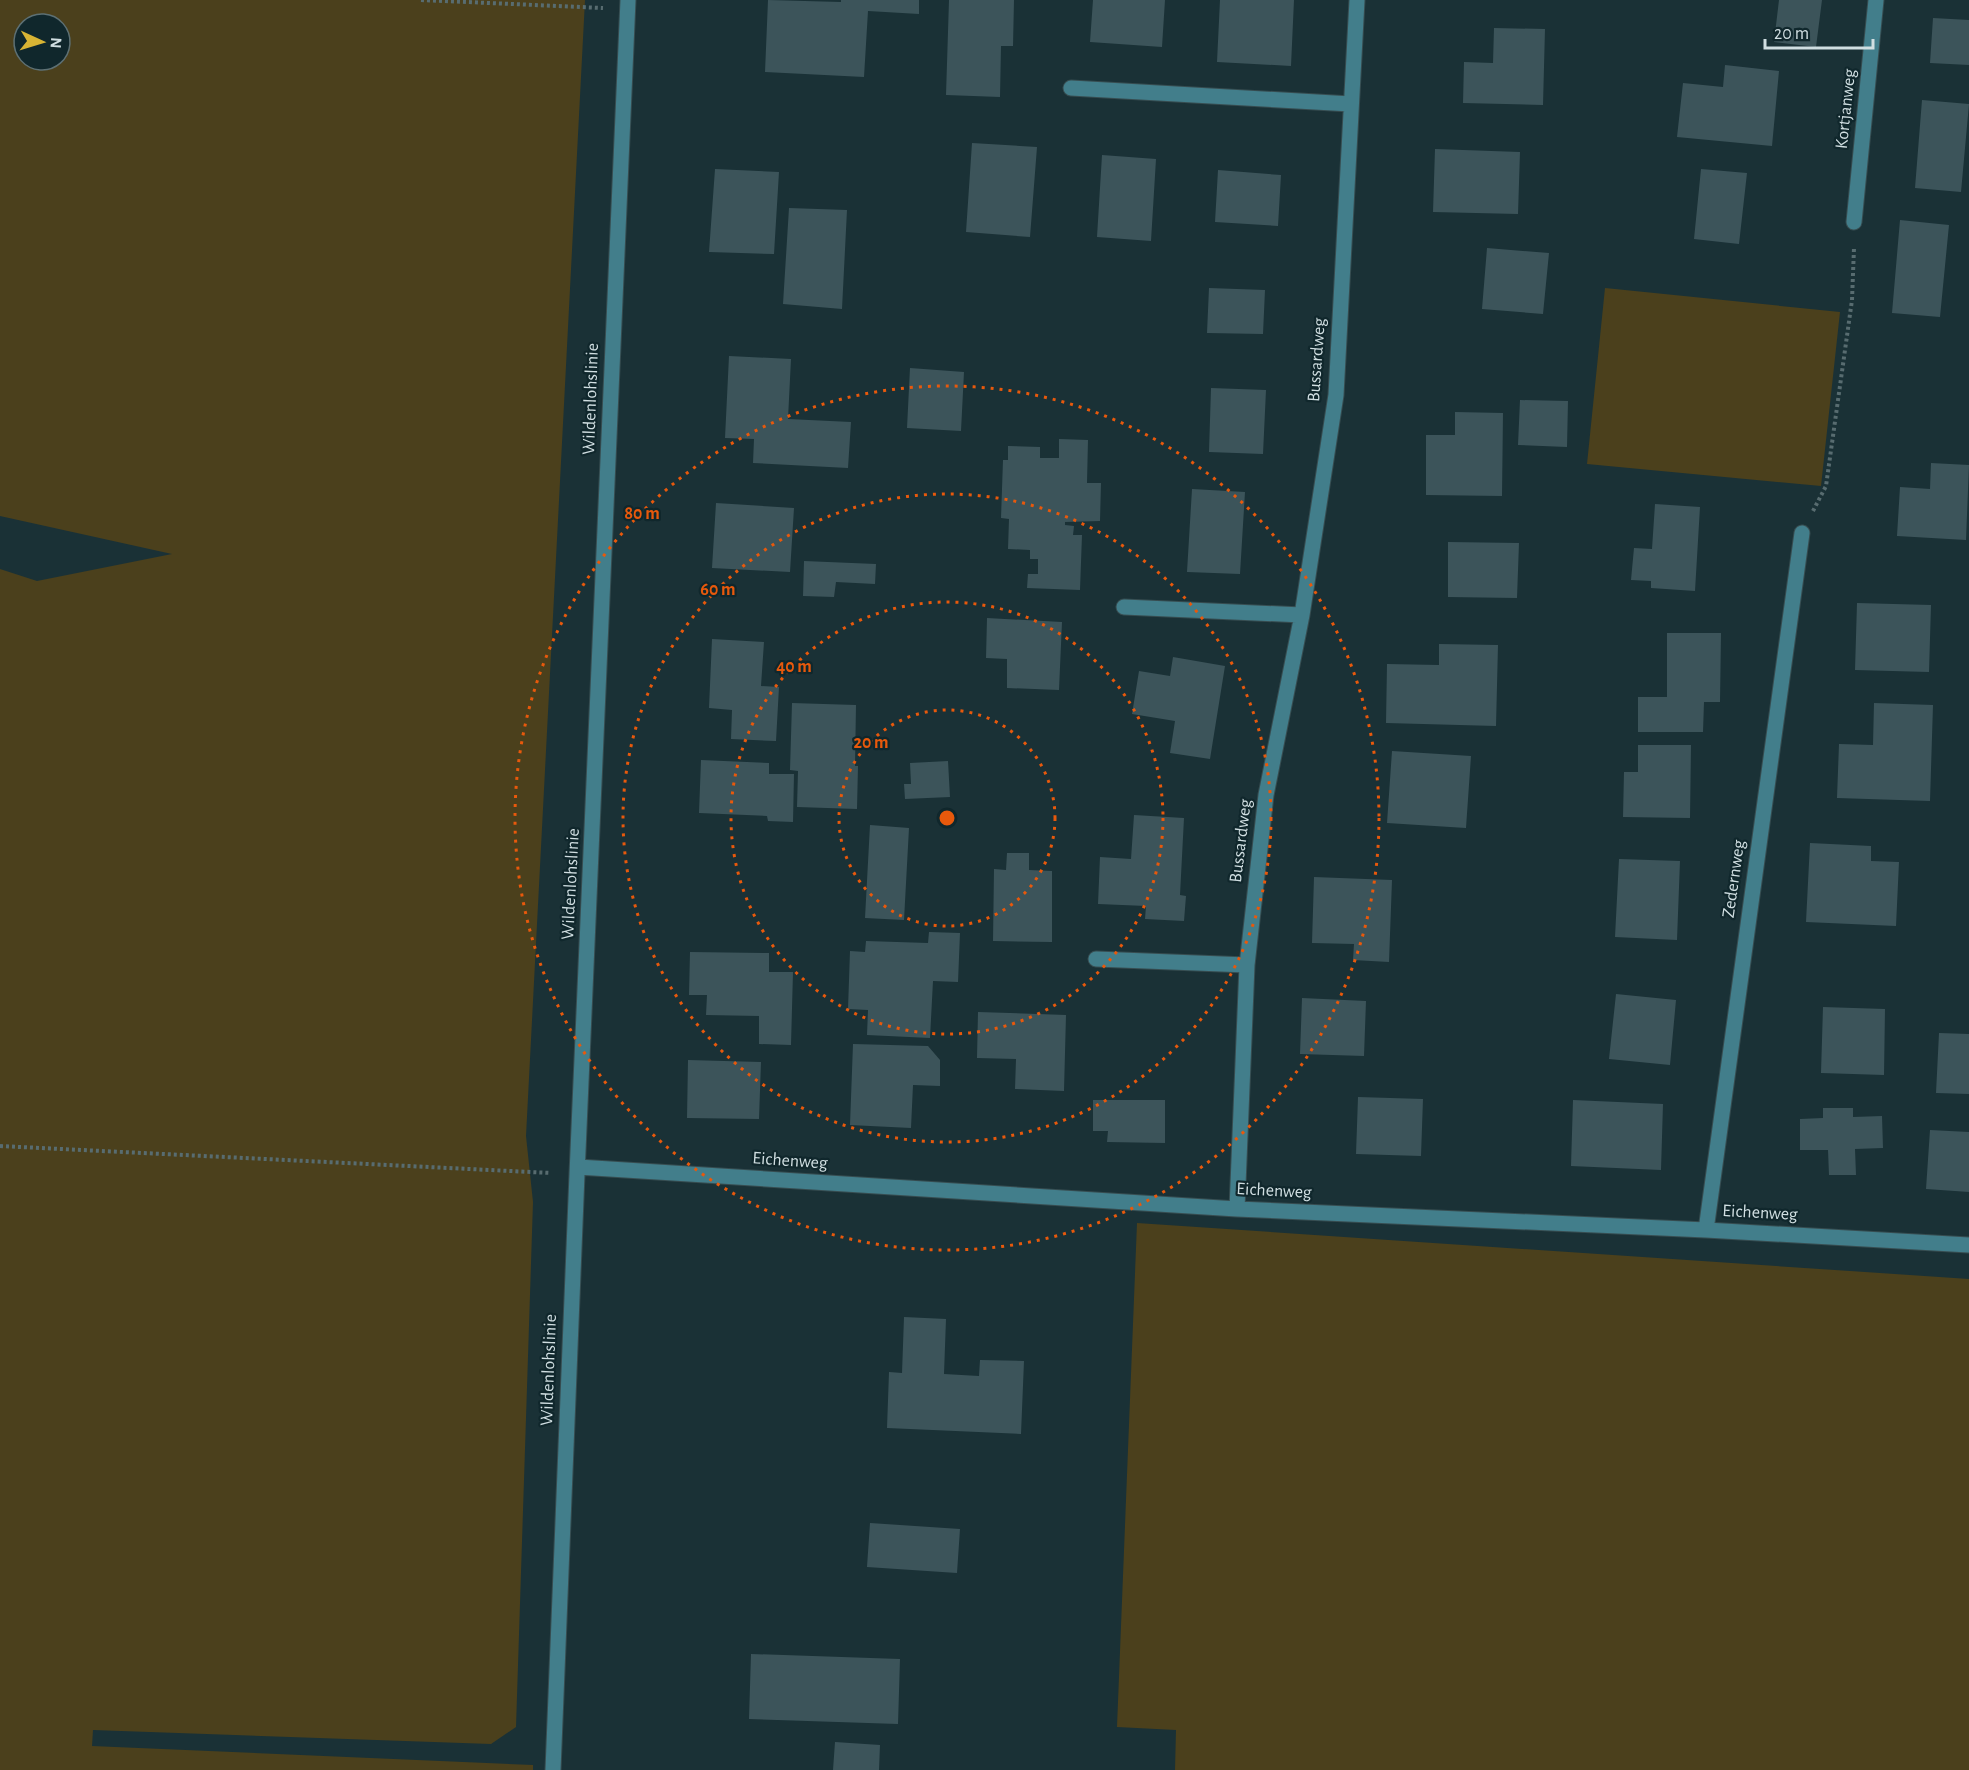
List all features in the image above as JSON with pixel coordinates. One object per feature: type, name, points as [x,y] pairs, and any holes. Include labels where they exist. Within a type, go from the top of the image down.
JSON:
[{"type":"street","name":"Bussardweg","points":[[1237,1209],[1247,965],[1266,795],[1302,615],[1336,395],[1357,0]]},
{"type":"street","name":"Kortjanweg","points":[[1854,222],[1876,0]]},
{"type":"street","name":"Wildenlohslinie","points":[[553,1770],[627,5]]},
{"type":"street","points":[[1071,88],[1351,104]]},
{"type":"street","name":"Zedernweg","points":[[1706,1230],[1802,533]]},
{"type":"street","points":[[1124,607],[1302,615]]},
{"type":"street","points":[[1095,959],[1247,965]]},
{"type":"street","name":"Eichenweg","points":[[577,1171],[1237,1209],[1706,1230],[1969,1245]]},
{"type":"path","points":[[421,0],[627,5]]},
{"type":"path","points":[[1802,533],[1826,486],[1852,300],[1854,222]]},
{"type":"path","points":[[0,1146],[577,1171]]},
{"type":"shaded area","points":[[0,0],[585,0],[526,1136],[533,1202],[516,1727],[491,1744],[93,1730],[92,1746],[533,1765],[533,1770],[0,1770],[0,569],[37,581],[172,554],[0,516]]},
{"type":"shaded area","points":[[1605,288],[1840,312],[1821,486],[1587,464]]},
{"type":"shaded area","points":[[1137,1223],[1969,1279],[1969,1770],[1175,1770],[1176,1730],[1117,1727]]},
{"type":"building","points":[[768,0],[841,2],[841,0],[919,0],[919,14],[868,11],[864,77],[765,72]]},
{"type":"building","points":[[949,0],[1014,0],[1013,46],[1001,46],[1000,97],[946,95]]},
{"type":"building","points":[[1093,0],[1165,0],[1162,47],[1090,42]]},
{"type":"building","points":[[1220,0],[1294,0],[1291,66],[1217,62]]},
{"type":"building","points":[[1779,0],[1822,0],[1816,47],[1774,42]]},
{"type":"building","points":[[1933,18],[1969,20],[1969,65],[1930,63]]},
{"type":"building","points":[[1494,28],[1545,29],[1543,105],[1463,103],[1464,62],[1493,63]]},
{"type":"building","points":[[1725,65],[1779,71],[1772,146],[1677,137],[1683,83],[1723,87]]},
{"type":"building","points":[[1922,100],[1969,104],[1961,192],[1915,188]]},
{"type":"building","points":[[972,143],[1037,147],[1030,237],[966,232]]},
{"type":"building","points":[[1435,149],[1520,152],[1518,214],[1433,212]]},
{"type":"building","points":[[1102,155],[1156,159],[1151,241],[1097,237]]},
{"type":"building","points":[[715,169],[779,172],[774,254],[709,252]]},
{"type":"building","points":[[1701,169],[1747,173],[1739,244],[1694,239]]},
{"type":"building","points":[[1218,170],[1281,175],[1278,226],[1215,222]]},
{"type":"building","points":[[789,208],[847,210],[842,309],[783,304]]},
{"type":"building","points":[[1900,220],[1949,225],[1940,317],[1892,313]]},
{"type":"building","points":[[1487,248],[1549,253],[1543,314],[1482,309]]},
{"type":"building","points":[[1209,288],[1265,290],[1263,334],[1207,333]]},
{"type":"building","points":[[729,356],[791,359],[788,419],[851,422],[848,468],[753,463],[754,439],[725,438]]},
{"type":"building","points":[[910,368],[964,372],[961,431],[907,428]]},
{"type":"building","points":[[1211,388],[1266,390],[1263,454],[1209,452]]},
{"type":"building","points":[[1520,400],[1568,401],[1567,447],[1518,445]]},
{"type":"building","points":[[1455,412],[1503,413],[1502,496],[1426,495],[1426,435],[1455,435]]},
{"type":"building","points":[[1059,439],[1088,440],[1087,483],[1101,483],[1100,521],[1065,522],[1065,525],[1074,526],[1073,535],[1082,535],[1080,590],[1027,588],[1028,574],[1038,574],[1038,559],[1030,559],[1030,550],[1008,549],[1009,519],[1001,518],[1003,460],[1008,460],[1008,446],[1040,447],[1040,458],[1059,458]]},
{"type":"building","points":[[1931,463],[1969,465],[1966,540],[1897,536],[1900,487],[1930,489]]},
{"type":"building","points":[[1192,489],[1245,492],[1240,574],[1187,572]]},
{"type":"building","points":[[716,503],[794,508],[790,572],[712,568]]},
{"type":"building","points":[[1655,504],[1700,507],[1695,591],[1651,588],[1651,581],[1631,580],[1634,548],[1652,549]]},
{"type":"building","points":[[1448,542],[1519,543],[1517,598],[1448,597]]},
{"type":"building","points":[[804,561],[876,564],[875,584],[836,582],[834,597],[803,596]]},
{"type":"building","points":[[1857,603],[1931,605],[1929,672],[1855,670]]},
{"type":"building","points":[[987,618],[1062,622],[1059,690],[1007,688],[1007,659],[986,658]]},
{"type":"building","points":[[1667,633],[1721,633],[1720,702],[1704,702],[1703,732],[1638,732],[1638,697],[1667,697]]},
{"type":"building","points":[[712,639],[764,642],[761,686],[779,687],[776,741],[731,739],[732,710],[709,708]]},
{"type":"building","points":[[1439,644],[1498,645],[1496,726],[1386,723],[1387,664],[1439,665]]},
{"type":"building","points":[[1173,657],[1225,666],[1210,759],[1170,753],[1175,721],[1132,714],[1139,671],[1170,676]]},
{"type":"building","points":[[792,703],[856,705],[857,809],[797,807],[798,771],[790,770]]},
{"type":"building","points":[[1874,703],[1933,705],[1930,801],[1837,798],[1839,744],[1873,745]]},
{"type":"building","points":[[1638,745],[1691,745],[1690,818],[1623,817],[1624,772],[1638,772]]},
{"type":"building","points":[[1392,751],[1471,756],[1466,828],[1387,823]]},
{"type":"building","points":[[701,760],[769,763],[769,774],[794,774],[793,822],[768,821],[767,816],[699,813]]},
{"type":"building","points":[[948,761],[950,797],[905,799],[904,784],[911,784],[910,763]]},
{"type":"building","points":[[1134,815],[1184,818],[1180,895],[1186,896],[1184,921],[1145,919],[1146,906],[1098,904],[1100,857],[1131,859]]},
{"type":"building","points":[[870,825],[909,828],[904,920],[865,918]]},
{"type":"building","points":[[1810,843],[1871,846],[1871,861],[1899,862],[1896,926],[1806,922]]},
{"type":"building","points":[[1007,853],[1029,853],[1029,870],[1052,871],[1052,942],[993,941],[994,869],[1006,870]]},
{"type":"building","points":[[1619,859],[1680,861],[1677,940],[1615,937]]},
{"type":"building","points":[[1314,877],[1392,880],[1389,962],[1353,960],[1354,944],[1312,943]]},
{"type":"building","points":[[929,932],[960,933],[958,982],[933,981],[930,1038],[867,1035],[868,1010],[848,1009],[850,951],[865,952],[866,941],[928,943]]},
{"type":"building","points":[[690,952],[769,953],[769,972],[793,972],[791,1045],[759,1044],[759,1016],[706,1015],[707,995],[689,995]]},
{"type":"building","points":[[1616,994],[1676,1000],[1670,1065],[1609,1059]]},
{"type":"building","points":[[1302,998],[1366,1001],[1364,1056],[1300,1054]]},
{"type":"building","points":[[1823,1007],[1885,1009],[1884,1075],[1821,1073]]},
{"type":"building","points":[[978,1012],[1066,1015],[1064,1091],[1015,1089],[1016,1059],[977,1058]]},
{"type":"building","points":[[1939,1033],[1969,1034],[1969,1094],[1936,1093]]},
{"type":"building","points":[[853,1044],[928,1046],[940,1060],[940,1086],[913,1085],[911,1128],[850,1125]]},
{"type":"building","points":[[688,1060],[761,1062],[759,1119],[687,1118]]},
{"type":"building","points":[[1358,1097],[1423,1099],[1421,1156],[1356,1154]]},
{"type":"building","points":[[1093,1100],[1165,1100],[1165,1143],[1107,1142],[1108,1131],[1093,1131]]},
{"type":"building","points":[[1573,1100],[1663,1104],[1661,1170],[1571,1166]]},
{"type":"building","points":[[1823,1108],[1853,1108],[1853,1117],[1882,1116],[1883,1148],[1855,1149],[1856,1175],[1829,1175],[1828,1150],[1800,1150],[1800,1119],[1823,1118]]},
{"type":"building","points":[[1930,1130],[1969,1132],[1969,1192],[1926,1189]]},
{"type":"building","points":[[904,1317],[946,1319],[944,1374],[979,1376],[980,1360],[1024,1361],[1021,1434],[887,1428],[889,1372],[902,1373]]},
{"type":"building","points":[[870,1523],[960,1529],[957,1573],[867,1567]]},
{"type":"building","points":[[751,1654],[900,1659],[898,1724],[749,1719]]},
{"type":"building","points":[[835,1742],[880,1745],[879,1770],[833,1770]]}]
